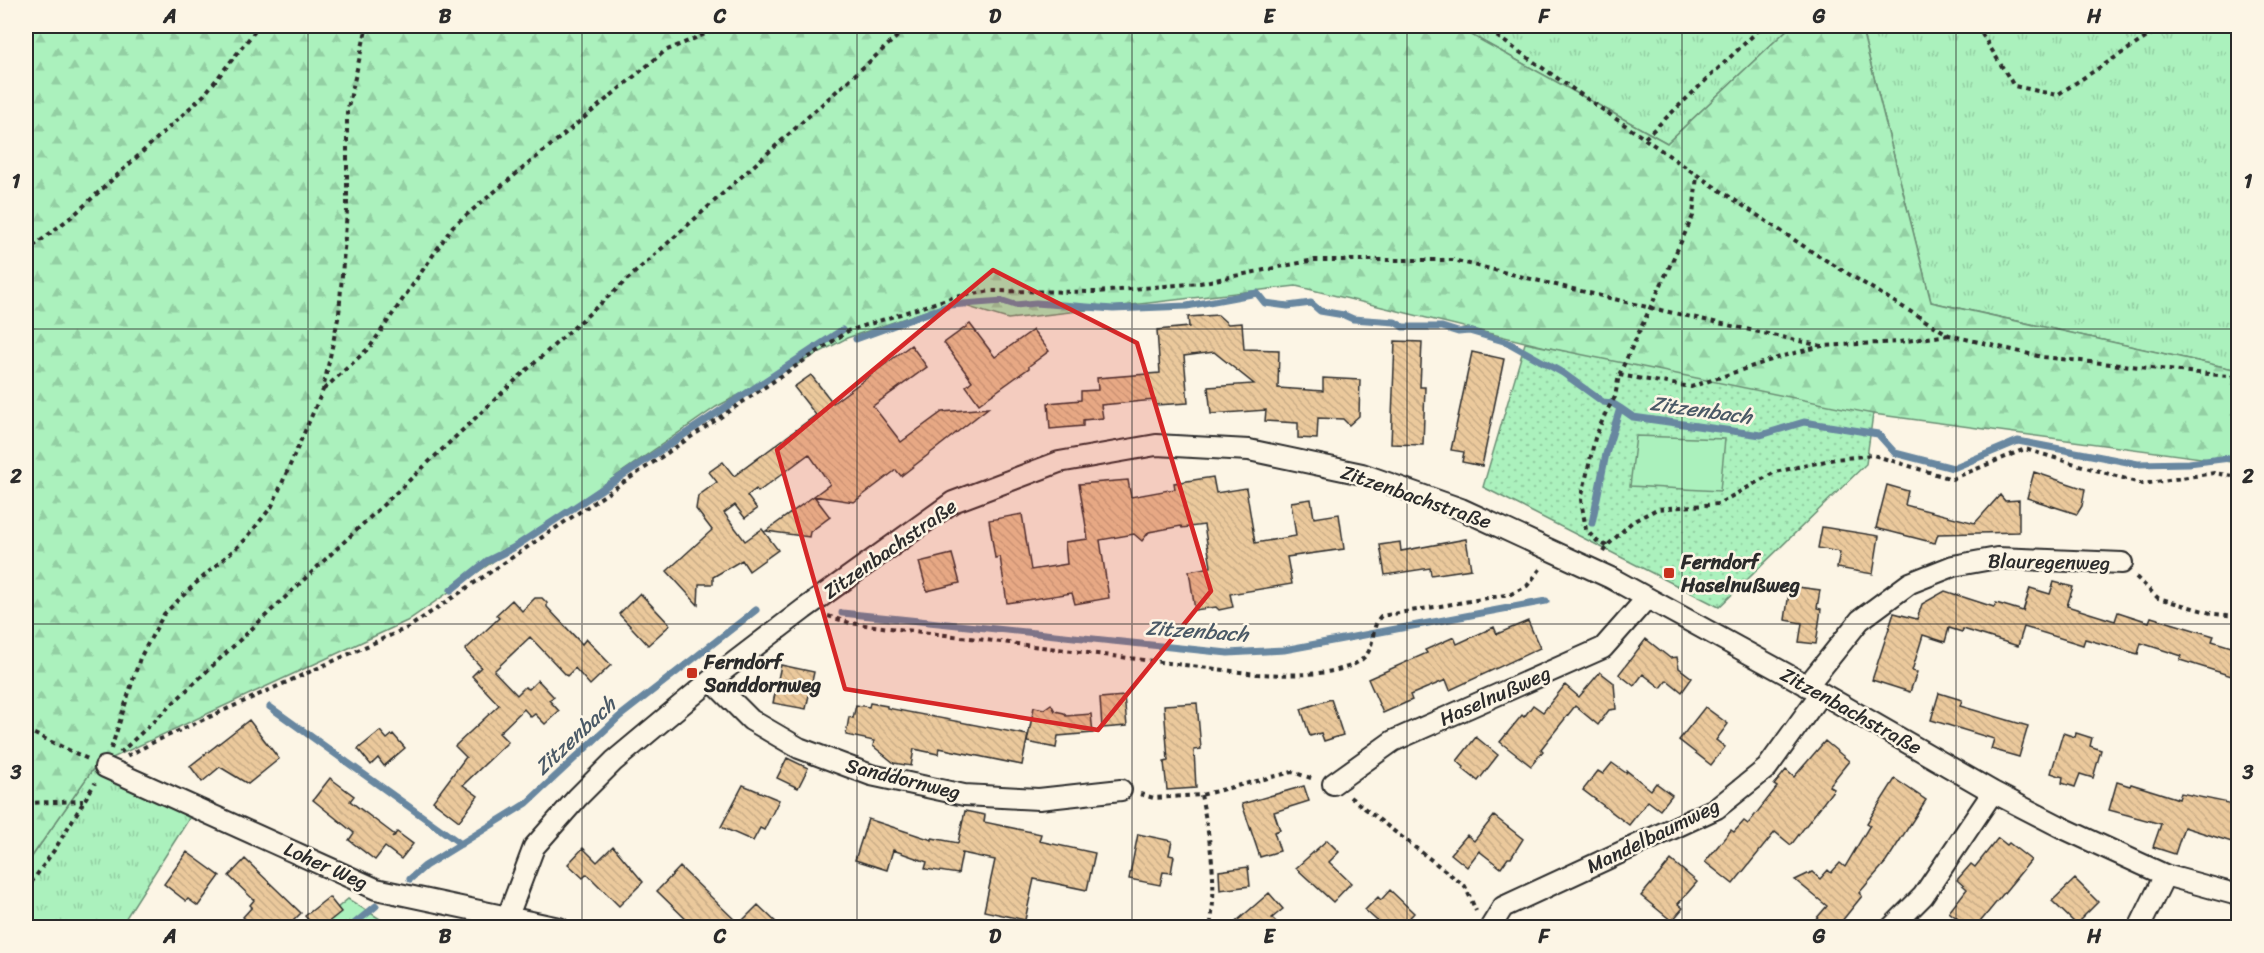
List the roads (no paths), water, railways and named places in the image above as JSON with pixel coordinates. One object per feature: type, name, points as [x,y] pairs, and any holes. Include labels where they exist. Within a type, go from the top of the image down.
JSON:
[{"type":"street","name":"Zitzenbachstraße","points":[[508,916],[534,847],[577,798],[614,761],[711,680],[804,609],[953,502],[1059,462],[1156,445],[1249,450],[1362,474],[1461,509],[1593,570],[1647,598],[1814,689],[1993,792],[2065,829],[2165,875],[2238,895]]},
{"type":"street","name":"Blauregenweg","points":[[1814,689],[1860,620],[1910,583],[1953,566],[1997,558],[2122,563]]},
{"type":"street","name":"Haselnußweg","points":[[1333,784],[1393,741],[1603,648],[1647,598]]},
{"type":"street","name":"Sanddornweg","points":[[711,680],[751,720],[799,748],[871,775],[964,795],[1039,800],[1121,790]]},
{"type":"street","name":"Mandelbaumweg","points":[[1484,922],[1503,907],[1717,808],[1767,768],[1814,689]]},
{"type":"street","name":"Loher Weg","points":[[105,767],[376,889],[559,927]]},
{"type":"street","points":[[1891,927],[1923,896],[1993,792]]},
{"type":"street","points":[[2139,927],[2165,875]]},
{"type":"waterway","points":[[856,339],[950,305],[1003,301],[1015,305],[1036,303],[1113,309],[1187,306],[1257,293],[1265,303],[1288,306],[1311,303],[1320,311],[1353,319],[1395,322],[1403,327],[1442,327],[1458,332],[1469,331],[1507,342],[1563,373],[1603,402],[1612,403],[1620,408]]},
{"type":"waterway","points":[[451,590],[487,561],[513,548],[842,330]]},
{"type":"waterway","name":"Zitzenbach","points":[[1592,523],[1606,454],[1620,408],[1633,417],[1761,435],[1804,422],[1878,434],[1895,453],[1953,468],[2018,441],[2138,464],[2189,463],[2238,457]]},
{"type":"waterway","name":"Zitzenbach","points":[[842,613],[1228,653],[1284,650],[1546,601]]},
{"type":"waterway","name":"Zitzenbach","points":[[410,879],[425,866],[527,803],[620,716],[756,610]]},
{"type":"waterway","points":[[270,707],[461,844]]},
{"type":"waterway","name":"Zitzenbach","points":[[349,928],[376,906]]},
{"type":"place","name":"Ferndorf Haselnußweg","points":[[1669,573]]},
{"type":"place","name":"Ferndorf Sanddornweg","points":[[692,673]]}]
